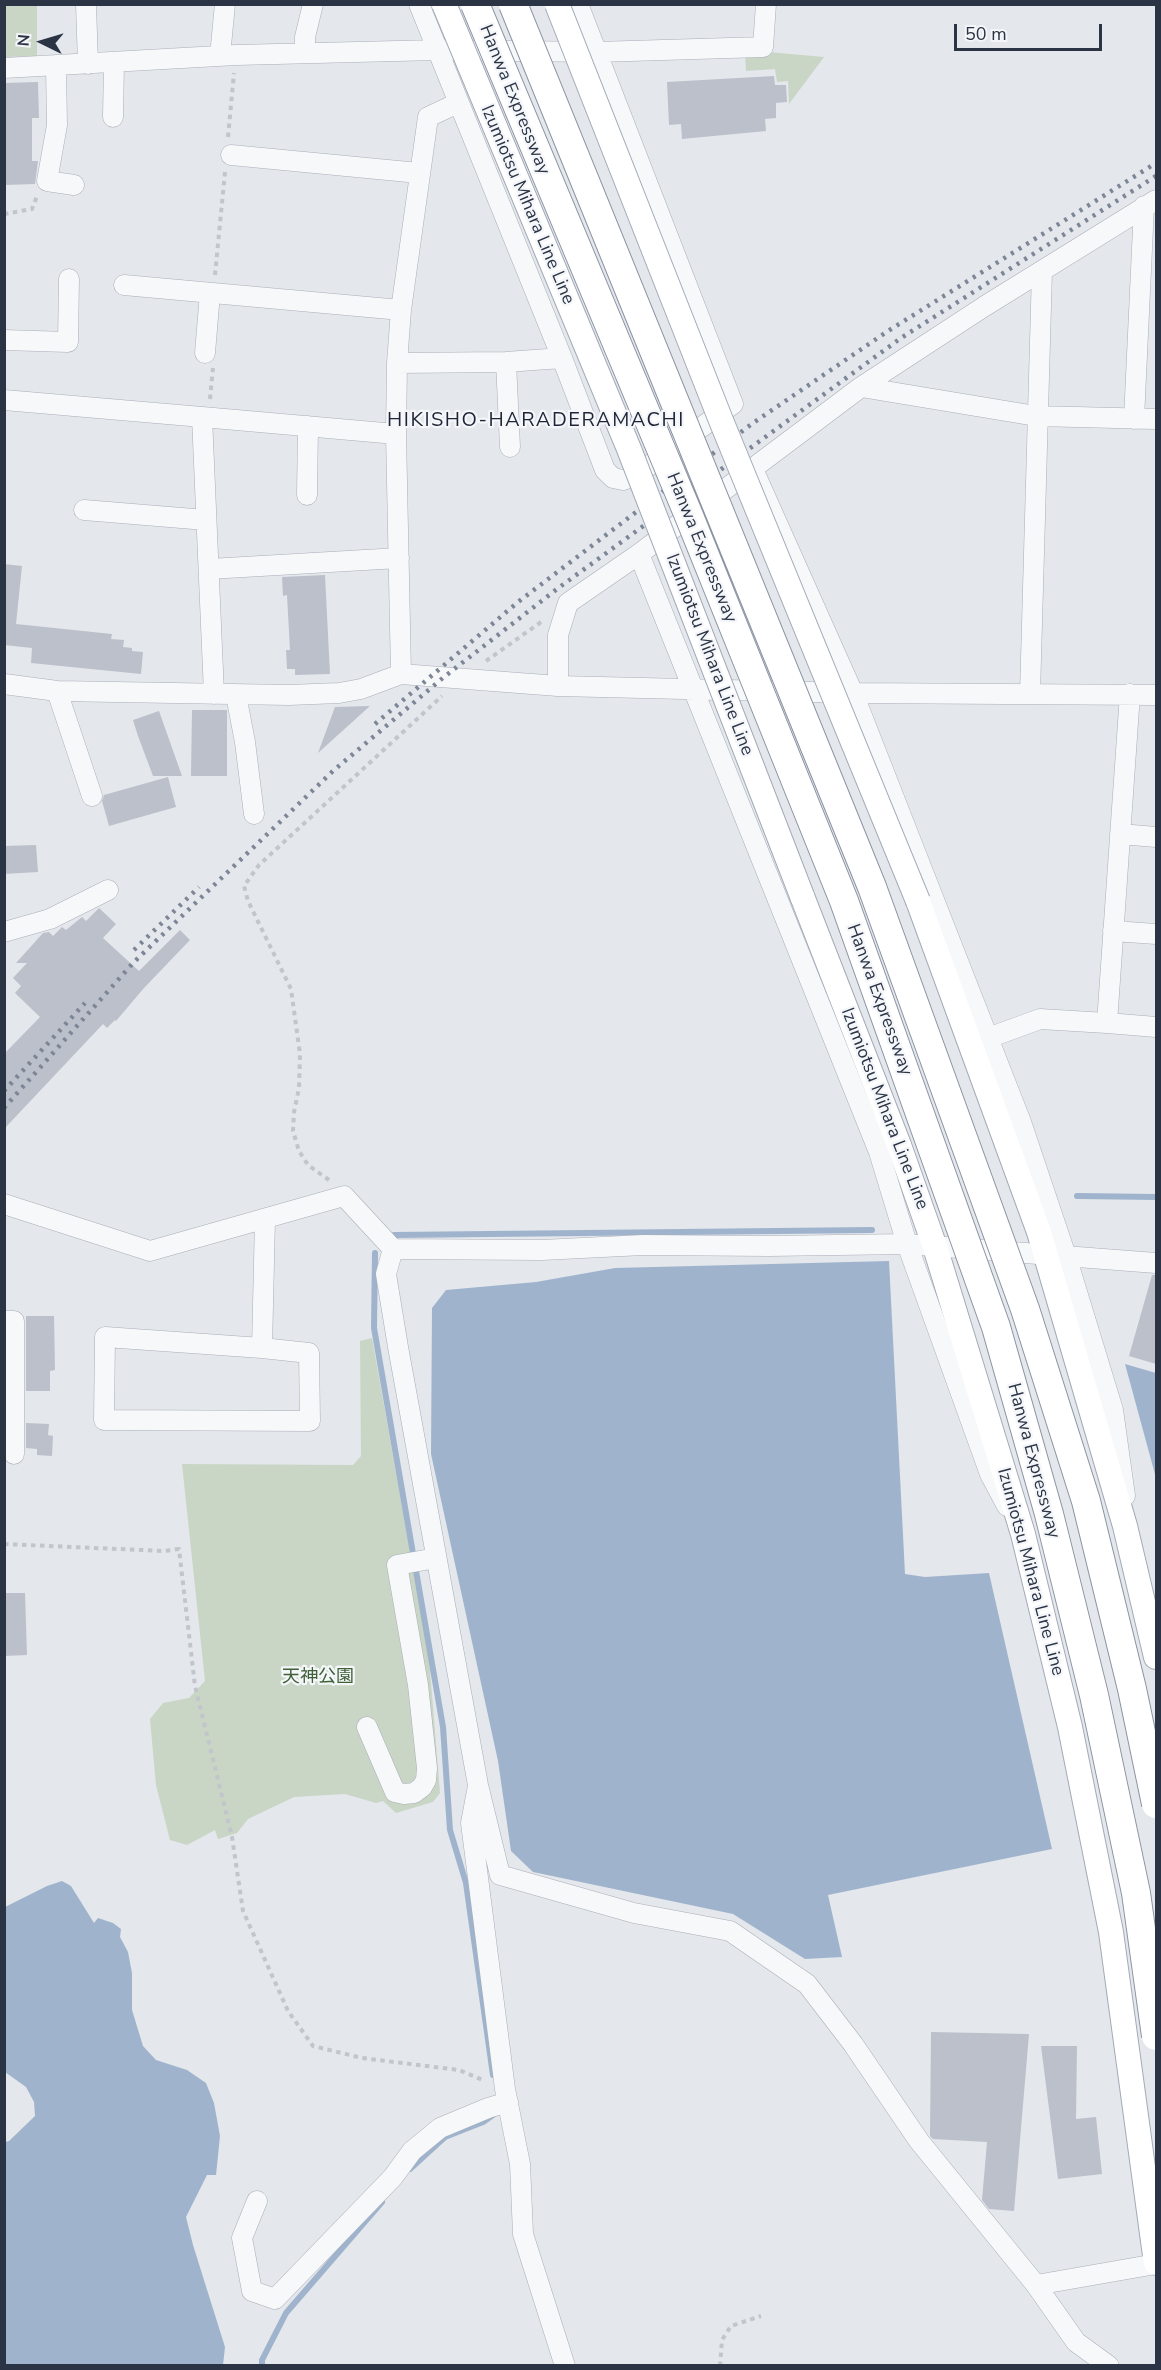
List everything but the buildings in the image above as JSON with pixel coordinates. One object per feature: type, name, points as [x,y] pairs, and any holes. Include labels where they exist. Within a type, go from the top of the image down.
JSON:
[{"type":"highway","name":"Hanwa Expressway","points":[[476,4],[684,505],[844,901],[996,1327],[1049,1514],[1094,1695],[1136,1893],[1156,2036]]},
{"type":"highway","name":"Hanwa Expressway","points":[[513,4],[872,887],[1025,1309],[1086,1501],[1132,1689],[1156,1804]]},
{"type":"main road","name":"Izumiotsu Mihara Line Line","points":[[444,4],[629,448],[899,1145],[935,1247],[1023,1534],[1070,1726],[1111,1932],[1156,2263]]},
{"type":"main road","points":[[557,4],[720,418],[918,901],[1029,1202],[1056,1255],[1156,1657]]},
{"type":"street","points":[[86,4],[88,64]]},
{"type":"street","points":[[220,56],[225,4]]},
{"type":"street","points":[[305,53],[305,37],[313,4]]},
{"type":"street","points":[[419,4],[605,470],[613,478],[623,480],[635,476],[733,404],[578,4]]},
{"type":"street","points":[[4,68],[305,53],[437,50],[596,52],[763,47],[766,4]]},
{"type":"street","points":[[113,117],[114,63]]},
{"type":"street","points":[[56,66],[57,126],[47,181],[74,185]]},
{"type":"street","points":[[401,674],[396,434],[400,310],[428,117],[458,103]]},
{"type":"street","points":[[231,155],[419,173]]},
{"type":"street","points":[[558,686],[558,635],[568,603],[639,554],[861,387],[1150,203]]},
{"type":"street","points":[[1134,419],[1150,203]]},
{"type":"street","points":[[1030,694],[1041,271]]},
{"type":"street","points":[[4,340],[68,342],[69,279]]},
{"type":"street","points":[[124,285],[400,310]]},
{"type":"street","points":[[205,352],[210,293]]},
{"type":"street","points":[[397,363],[506,362],[562,358]]},
{"type":"street","points":[[506,362],[510,447]]},
{"type":"street","points":[[861,387],[1036,416],[1156,419]]},
{"type":"street","points":[[4,400],[396,434]]},
{"type":"street","points":[[205,417],[206,520],[214,694]]},
{"type":"street","points":[[307,495],[308,426]]},
{"type":"street","points":[[753,469],[853,693],[1021,1122],[1056,1255]]},
{"type":"street","points":[[84,510],[206,520]]},
{"type":"street","points":[[639,554],[879,1152],[907,1244],[990,1474],[1023,1534]]},
{"type":"street","points":[[209,569],[399,558]]},
{"type":"street","points":[[4,684],[57,691],[214,694],[339,693],[361,689],[401,674],[558,686],[853,693],[1156,695]]},
{"type":"street","points":[[57,691],[92,796]]},
{"type":"street","points":[[236,694],[254,814]]},
{"type":"street","points":[[1107,1023],[1130,694]]},
{"type":"street","points":[[1120,834],[1156,837]]},
{"type":"street","points":[[4,932],[50,919],[108,890]]},
{"type":"street","points":[[1113,931],[1156,934]]},
{"type":"street","points":[[988,1038],[1040,1019],[1156,1027]]},
{"type":"street","points":[[4,1204],[150,1251],[344,1196],[393,1249],[542,1250],[643,1245],[907,1244],[1156,1263]]},
{"type":"street","points":[[262,1348],[265,1219]]},
{"type":"street","points":[[393,1249],[386,1274],[398,1347],[478,1785],[500,1875],[634,1913],[730,1931],[807,1984],[853,2044],[919,2141],[1036,2285],[1076,2342],[1109,2366]]},
{"type":"street","points":[[4,1321],[14,1321],[14,1454]]},
{"type":"street","points":[[105,1337],[262,1348],[309,1353],[310,1421],[104,1420],[105,1337]]},
{"type":"street","points":[[367,1727],[395,1792],[414,1793],[422,1787],[426,1780],[427,1768],[418,1685],[397,1564],[436,1558]]},
{"type":"street","points":[[478,1785],[471,1823],[506,2096],[520,2164],[523,2234],[565,2366]]},
{"type":"street","points":[[257,2200],[242,2238],[252,2291],[275,2299],[393,2177],[412,2151],[440,2128],[488,2108],[506,2096]]},
{"type":"street","points":[[1036,2285],[1156,2263]]},
{"type":"path","points":[[4,214],[32,209],[42,186],[47,181]]},
{"type":"path","points":[[205,352],[214,360],[205,417]]},
{"type":"path","points":[[344,1196],[328,1179],[308,1165],[299,1151],[293,1131],[299,1088],[300,1054],[291,989],[248,901],[244,886],[259,865],[461,678],[568,603]]},
{"type":"path","points":[[4,1544],[164,1551],[179,1548],[195,1686],[232,1837],[243,1911],[288,2011],[313,2046],[362,2058],[459,2070],[506,2096]]},
{"type":"path","points":[[720,2366],[722,2340],[731,2326],[761,2316]]},
{"type":"green space","points":[[4,5],[37,5],[37,56],[5,57]]},
{"type":"green space","points":[[768,52],[824,57],[789,104],[788,81],[777,82],[775,69],[746,71],[745,53]]},
{"type":"green space","name":"天神公園","points":[[372,1338],[429,1658],[440,1793],[433,1802],[396,1813],[383,1801],[376,1803],[345,1794],[294,1797],[248,1819],[237,1833],[218,1839],[215,1830],[187,1845],[170,1840],[156,1785],[150,1719],[163,1703],[189,1698],[205,1681],[182,1464],[353,1465],[361,1456],[360,1341]]},
{"type":"water","points":[[889,1261],[905,1574],[925,1577],[989,1573],[1052,1849],[828,1895],[842,1957],[805,1959],[733,1914],[533,1872],[511,1851],[498,1761],[431,1454],[432,1308],[446,1290],[536,1282],[615,1268]]},
{"type":"water","points":[[1125,1364],[1156,1373],[1156,1478]]},
{"type":"water","points":[[62,1881],[71,1886],[94,1923],[98,1918],[113,1923],[121,1929],[120,1937],[128,1952],[132,1973],[132,2010],[143,2046],[156,2060],[187,2070],[206,2083],[214,2103],[220,2136],[216,2175],[207,2175],[186,2217],[225,2347],[223,2365],[5,2365],[5,2142],[9,2141],[35,2116],[34,2102],[26,2087],[5,2072],[5,1907]]},
{"type":"waterway","points":[[1077,1196],[1156,1197]]},
{"type":"waterway","points":[[394,1235],[872,1230]]},
{"type":"waterway","points":[[375,1253],[374,1328],[443,1727],[450,1830],[466,1883],[493,2075]]},
{"type":"waterway","points":[[410,2169],[445,2137],[483,2122],[493,2115]]},
{"type":"waterway","points":[[262,2366],[262,2360],[286,2313],[382,2202]]},
{"type":"railway","points":[[375,724],[518,602],[753,423],[888,331],[1156,163]]},
{"type":"railway","points":[[4,1108],[134,962],[333,771],[444,677],[557,589],[901,338],[1156,176]]},
{"type":"railway","points":[[134,950],[199,887]]},
{"type":"railway","points":[[4,1091],[85,1003]]},
{"type":"district","name":"HIKISHO-HARADERAMACHI","points":[[536,421]]}]
